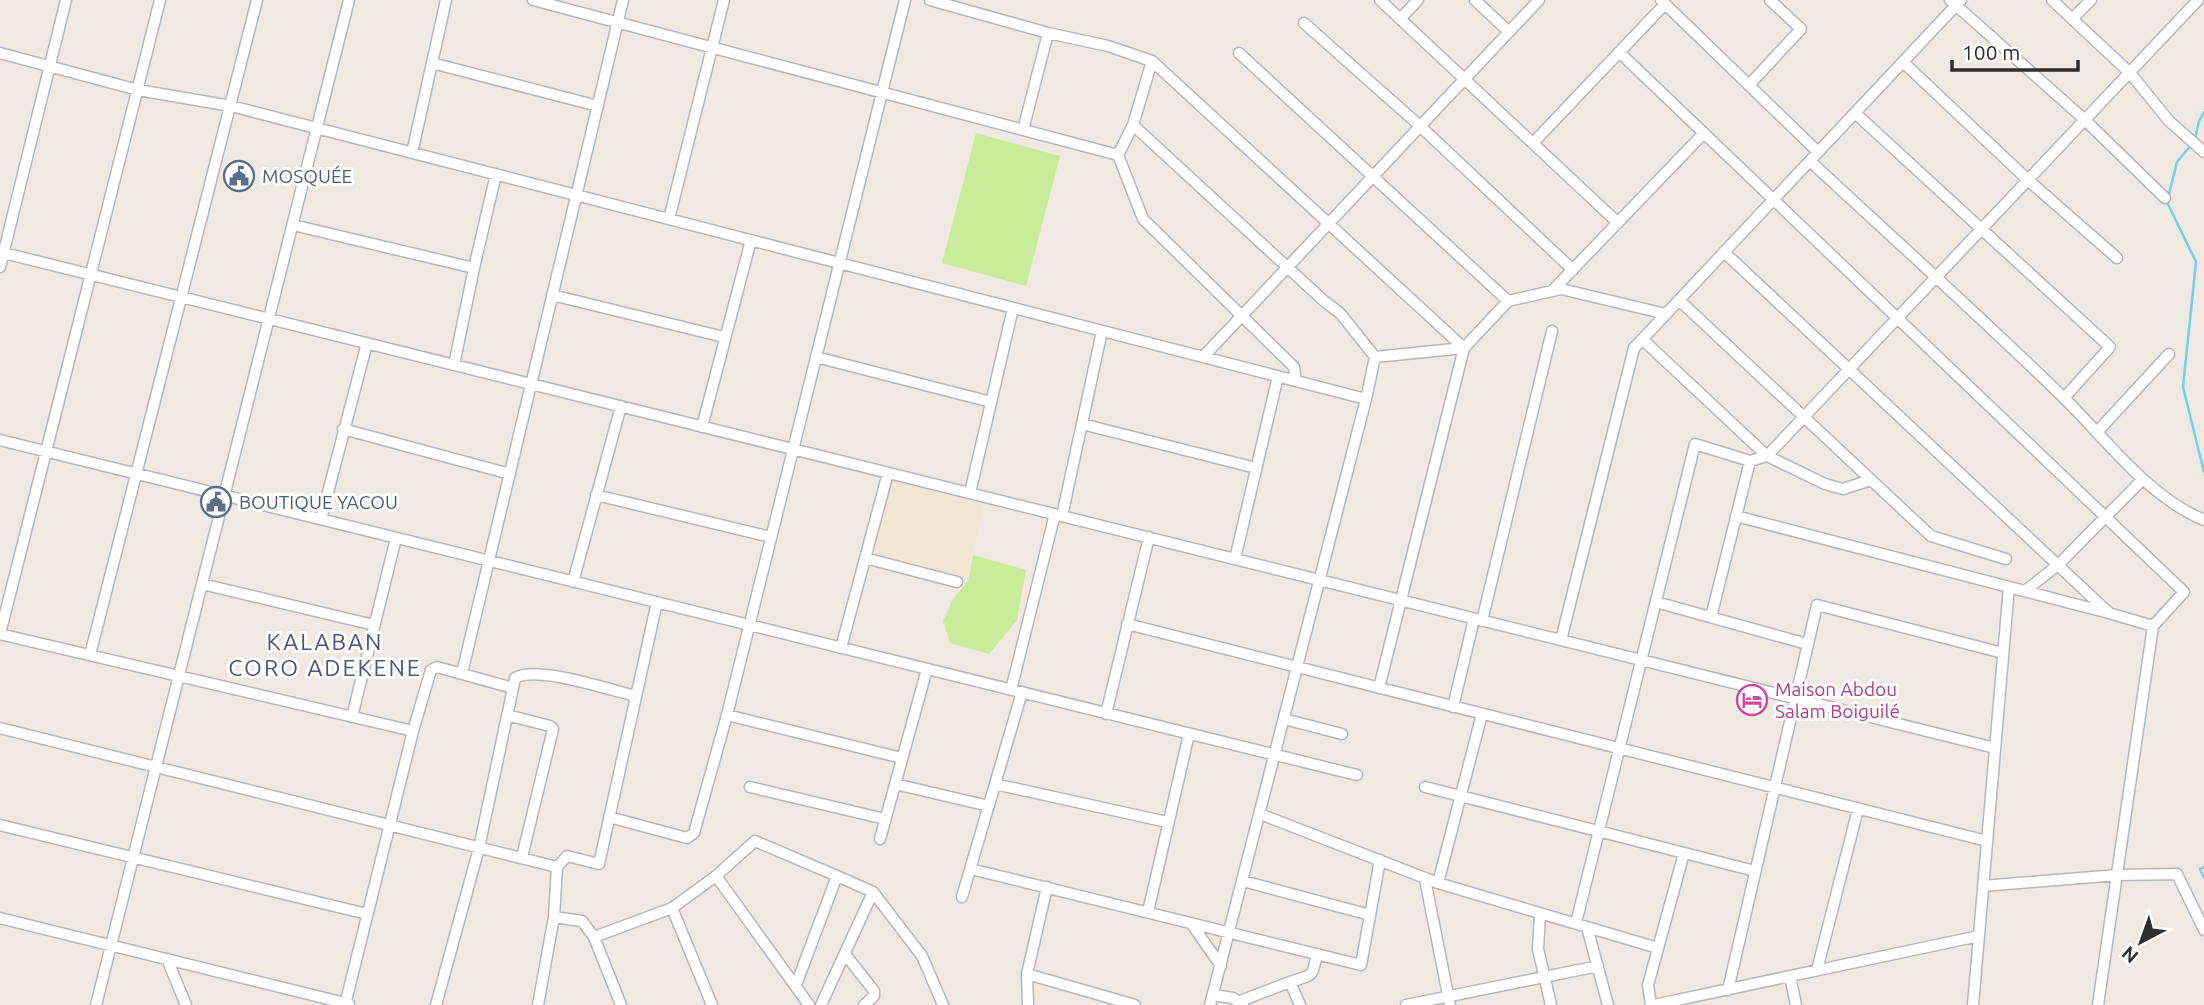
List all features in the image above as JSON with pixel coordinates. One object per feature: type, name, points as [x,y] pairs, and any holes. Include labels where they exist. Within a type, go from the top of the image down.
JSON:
[{"type":"street","points":[[0,267],[66,0]]},
{"type":"street","points":[[160,0],[0,634],[413,731]]},
{"type":"street","points":[[90,655],[257,0]]},
{"type":"street","points":[[96,1005],[349,0]]},
{"type":"street","points":[[412,153],[446,0]]},
{"type":"street","points":[[533,0],[1118,155]]},
{"type":"street","points":[[462,673],[623,0]]},
{"type":"street","points":[[669,219],[724,0]]},
{"type":"street","points":[[609,817],[687,838],[694,833],[727,715],[905,0]]},
{"type":"street","points":[[930,0],[1048,33],[1108,46],[1152,61],[1464,348]]},
{"type":"street","points":[[1380,0],[1618,223]]},
{"type":"street","points":[[1400,19],[1418,0]]},
{"type":"street","points":[[1475,0],[1509,32]]},
{"type":"street","points":[[1203,356],[1539,0]]},
{"type":"street","points":[[1749,85],[1801,29],[1770,0]]},
{"type":"street","points":[[2052,0],[2130,73],[2169,121],[2204,152]]},
{"type":"street","points":[[2072,19],[2091,0]]},
{"type":"street","points":[[1576,923],[1695,444],[1750,461],[1767,456],[2198,0]]},
{"type":"street","points":[[1533,143],[1663,2],[1749,85],[1814,156],[1935,278],[2064,398],[2143,479],[2177,507],[2201,519]]},
{"type":"street","points":[[1561,640],[1634,348],[1956,2],[2085,120],[2165,198]]},
{"type":"street","points":[[1304,23],[1573,270]]},
{"type":"street","points":[[1023,130],[1048,33]]},
{"type":"street","points":[[1619,52],[2184,592],[2153,626],[2098,1005]]},
{"type":"street","points":[[0,53],[138,90],[231,106],[1366,399]]},
{"type":"street","points":[[1239,53],[1508,301]]},
{"type":"street","points":[[1152,61],[1133,125],[1118,155],[1143,219],[1294,368],[1296,381]]},
{"type":"street","points":[[1903,62],[2028,180],[2117,258]]},
{"type":"street","points":[[432,63],[598,106]]},
{"type":"street","points":[[1855,113],[2110,347],[2064,398]]},
{"type":"street","points":[[1133,125],[1340,313],[1374,357],[1366,399],[1212,1000],[1241,1003],[1308,977],[1313,972],[1317,954]]},
{"type":"street","points":[[1552,291],[1704,133]]},
{"type":"street","points":[[454,365],[496,174]]},
{"type":"street","points":[[293,225],[474,268]]},
{"type":"street","points":[[702,427],[751,240]]},
{"type":"street","points":[[2,252],[1995,748]]},
{"type":"street","points":[[1724,252],[2109,613]]},
{"type":"street","points":[[1380,688],[1464,348],[1508,301],[1561,289],[1665,314]]},
{"type":"street","points":[[552,295],[724,337]]},
{"type":"street","points":[[1679,300],[1931,536],[2006,559]]},
{"type":"street","points":[[970,493],[1013,307]]},
{"type":"street","points":[[962,897],[995,784],[1102,331]]},
{"type":"street","points":[[1454,706],[1552,331]]},
{"type":"street","points":[[1642,339],[1767,456],[1825,484],[1843,489],[1871,480]]},
{"type":"street","points":[[321,519],[367,343]]},
{"type":"street","points":[[1374,357],[1464,348]]},
{"type":"street","points":[[2097,432],[2169,354]]},
{"type":"street","points":[[816,357],[991,402]]},
{"type":"street","points":[[1235,559],[1278,376]]},
{"type":"street","points":[[573,582],[621,406]]},
{"type":"street","points":[[1082,424],[1256,468]]},
{"type":"street","points":[[343,429],[510,474]]},
{"type":"street","points":[[0,440],[1357,775]]},
{"type":"street","points":[[1711,617],[1750,461]]},
{"type":"street","points":[[841,648],[888,473]]},
{"type":"street","points":[[2025,591],[2058,565],[2143,479]]},
{"type":"street","points":[[596,495],[771,537]]},
{"type":"street","points":[[1736,516],[2153,626]]},
{"type":"street","points":[[1106,713],[1149,537]]},
{"type":"street","points":[[352,717],[396,538]]},
{"type":"street","points":[[865,558],[957,582]]},
{"type":"street","points":[[202,584],[374,625]]},
{"type":"street","points":[[1973,1005],[2009,587]]},
{"type":"street","points":[[538,1005],[555,917],[557,867],[566,856],[599,864],[657,602]]},
{"type":"street","points":[[1656,602],[1807,644]]},
{"type":"street","points":[[1727,990],[1816,605],[2003,653]]},
{"type":"street","points":[[1127,624],[1987,841]]},
{"type":"street","points":[[0,918],[347,1004],[413,731],[431,670],[437,667],[513,688]]},
{"type":"street","points":[[880,839],[927,669]]},
{"type":"street","points":[[436,1005],[479,848],[515,678],[528,673],[561,677],[636,696]]},
{"type":"street","points":[[1438,883],[1482,714]]},
{"type":"street","points":[[507,715],[553,729],[522,857]]},
{"type":"street","points":[[727,715],[902,758]]},
{"type":"street","points":[[1284,719],[1342,734]]},
{"type":"street","points":[[0,728],[557,867]]},
{"type":"street","points":[[1148,912],[1189,734]]},
{"type":"street","points":[[895,784],[989,806]]},
{"type":"street","points":[[995,784],[1167,822]]},
{"type":"street","points":[[750,787],[885,819]]},
{"type":"street","points":[[1425,787],[1755,871]]},
{"type":"street","points":[[1817,971],[1858,808]]},
{"type":"street","points":[[1260,814],[1425,879],[1658,948]]},
{"type":"street","points":[[0,825],[368,914]]},
{"type":"street","points":[[594,937],[671,908],[716,876],[755,841],[873,892],[922,956],[943,1005]]},
{"type":"street","points":[[1684,853],[1647,985],[1653,1005],[1979,936]]},
{"type":"street","points":[[971,869],[1361,965],[1380,860]]},
{"type":"street","points":[[1983,886],[2117,875],[2177,874],[2204,930]]},
{"type":"street","points":[[716,876],[809,1005]]},
{"type":"street","points":[[796,985],[837,876]]},
{"type":"street","points":[[1425,879],[1449,1000]]},
{"type":"street","points":[[1243,881],[1370,915]]},
{"type":"street","points":[[1028,1005],[1027,974],[1046,887]]},
{"type":"street","points":[[821,1005],[873,892]]},
{"type":"street","points":[[671,908],[712,1005]]},
{"type":"street","points":[[1540,915],[1538,949],[1551,1005]]},
{"type":"street","points":[[555,917],[582,921],[594,937],[621,1005]]},
{"type":"street","points":[[1191,923],[1221,966]]},
{"type":"street","points":[[1587,927],[1608,1005]]},
{"type":"street","points":[[845,954],[874,991],[874,996],[864,1005]]},
{"type":"street","points":[[167,959],[186,1005]]},
{"type":"street","points":[[1406,1005],[1449,1000],[1598,965]]},
{"type":"street","points":[[1027,974],[1135,1005]]},
{"type":"street","points":[[1790,976],[1796,1005]]},
{"type":"street","points":[[1290,982],[1300,1005]]},
{"type":"shaded area","points":[[889,480],[984,504],[966,579],[870,555]]},
{"type":"green space","points":[[976,133],[1060,156],[1026,286],[942,263]]},
{"type":"green space","points":[[973,555],[1026,570],[1017,620],[989,654],[950,643],[943,621],[953,599],[968,581]]},
{"type":"waterway","points":[[2195,138],[2204,112]]},
{"type":"waterway","points":[[2192,144],[2177,162],[2167,202],[2196,262],[2183,387],[2204,472]]},
{"type":"waterway","points":[[2204,867],[2200,869],[2204,878]]},
{"type":"place","name":"MOSQUÉE","points":[[239,176]]},
{"type":"place","name":"BOUTIQUE YACOU","points":[[216,502]]},
{"type":"place","name":"Maison Abdou Salam Boiguilé","points":[[1752,700]]},
{"type":"district","name":"KALABAN CORO ADEKENE","points":[[325,654]]}]
